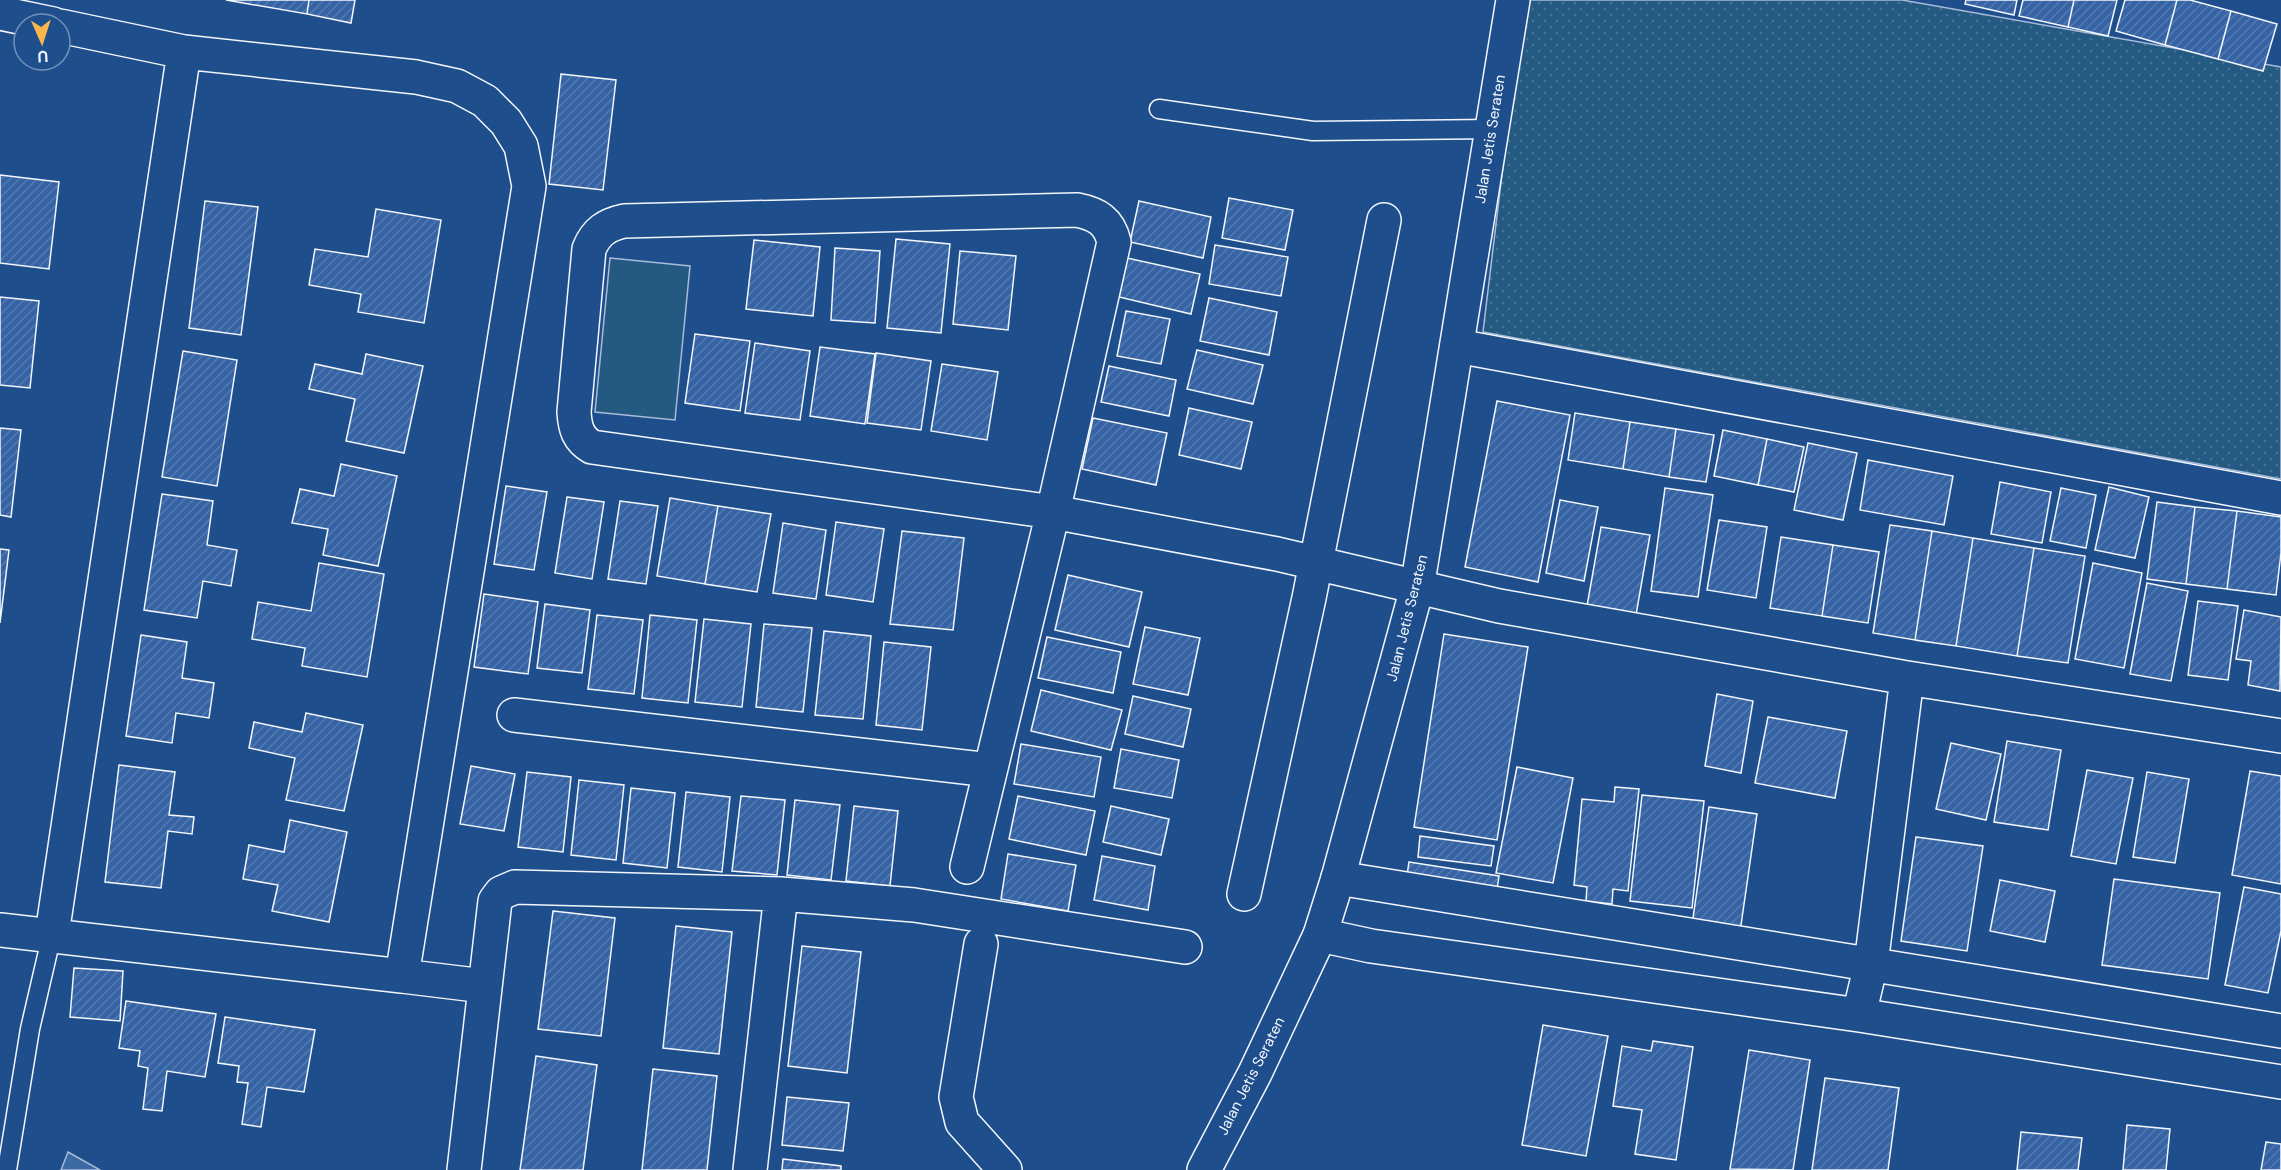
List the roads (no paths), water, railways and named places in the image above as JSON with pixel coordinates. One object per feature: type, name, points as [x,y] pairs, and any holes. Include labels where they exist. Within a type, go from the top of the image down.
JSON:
[{"type":"street","name":"Jalan Jetis Seraten","points":[[1204,1170],[1255,1073],[1320,935],[1338,878],[1417,588],[1513,0]]},
{"type":"street","points":[[72,29],[184,52],[416,77],[456,86],[485,101],[506,123],[521,146],[529,186],[402,976]]},
{"type":"street","points":[[52,934],[184,52]]},
{"type":"street","points":[[967,867],[1053,512],[1114,242],[1111,231],[1096,215],[1077,210],[624,221],[610,224],[592,242],[574,412],[576,430],[585,443],[592,447],[1053,512],[1314,563],[1499,606],[1907,678],[2281,736]]},
{"type":"street","points":[[1244,894],[1384,220]]},
{"type":"street","points":[[1457,346],[2281,498]]},
{"type":"street","points":[[1859,1015],[1871,964],[1907,678]]},
{"type":"street","points":[[514,715],[990,770]]},
{"type":"street","points":[[1338,878],[2281,1031]]},
{"type":"street","points":[[464,1170],[483,986],[495,901],[501,893],[515,887],[781,894],[941,907],[985,930],[1185,947]]},
{"type":"street","points":[[750,1170],[781,894]]},
{"type":"street","points":[[0,930],[52,934],[483,986]]},
{"type":"street","points":[[985,930],[956,1097],[962,1122],[1005,1170]]},
{"type":"street","points":[[1320,935],[1371,946],[1859,1015],[2281,1082]]},
{"type":"lane","points":[[1159,109],[1302,130],[1396,132],[1492,129]]},
{"type":"lane","points":[[7,1170],[30,1029],[52,934]]},
{"type":"water","points":[[68,1152],[100,1170],[61,1170]]}]
